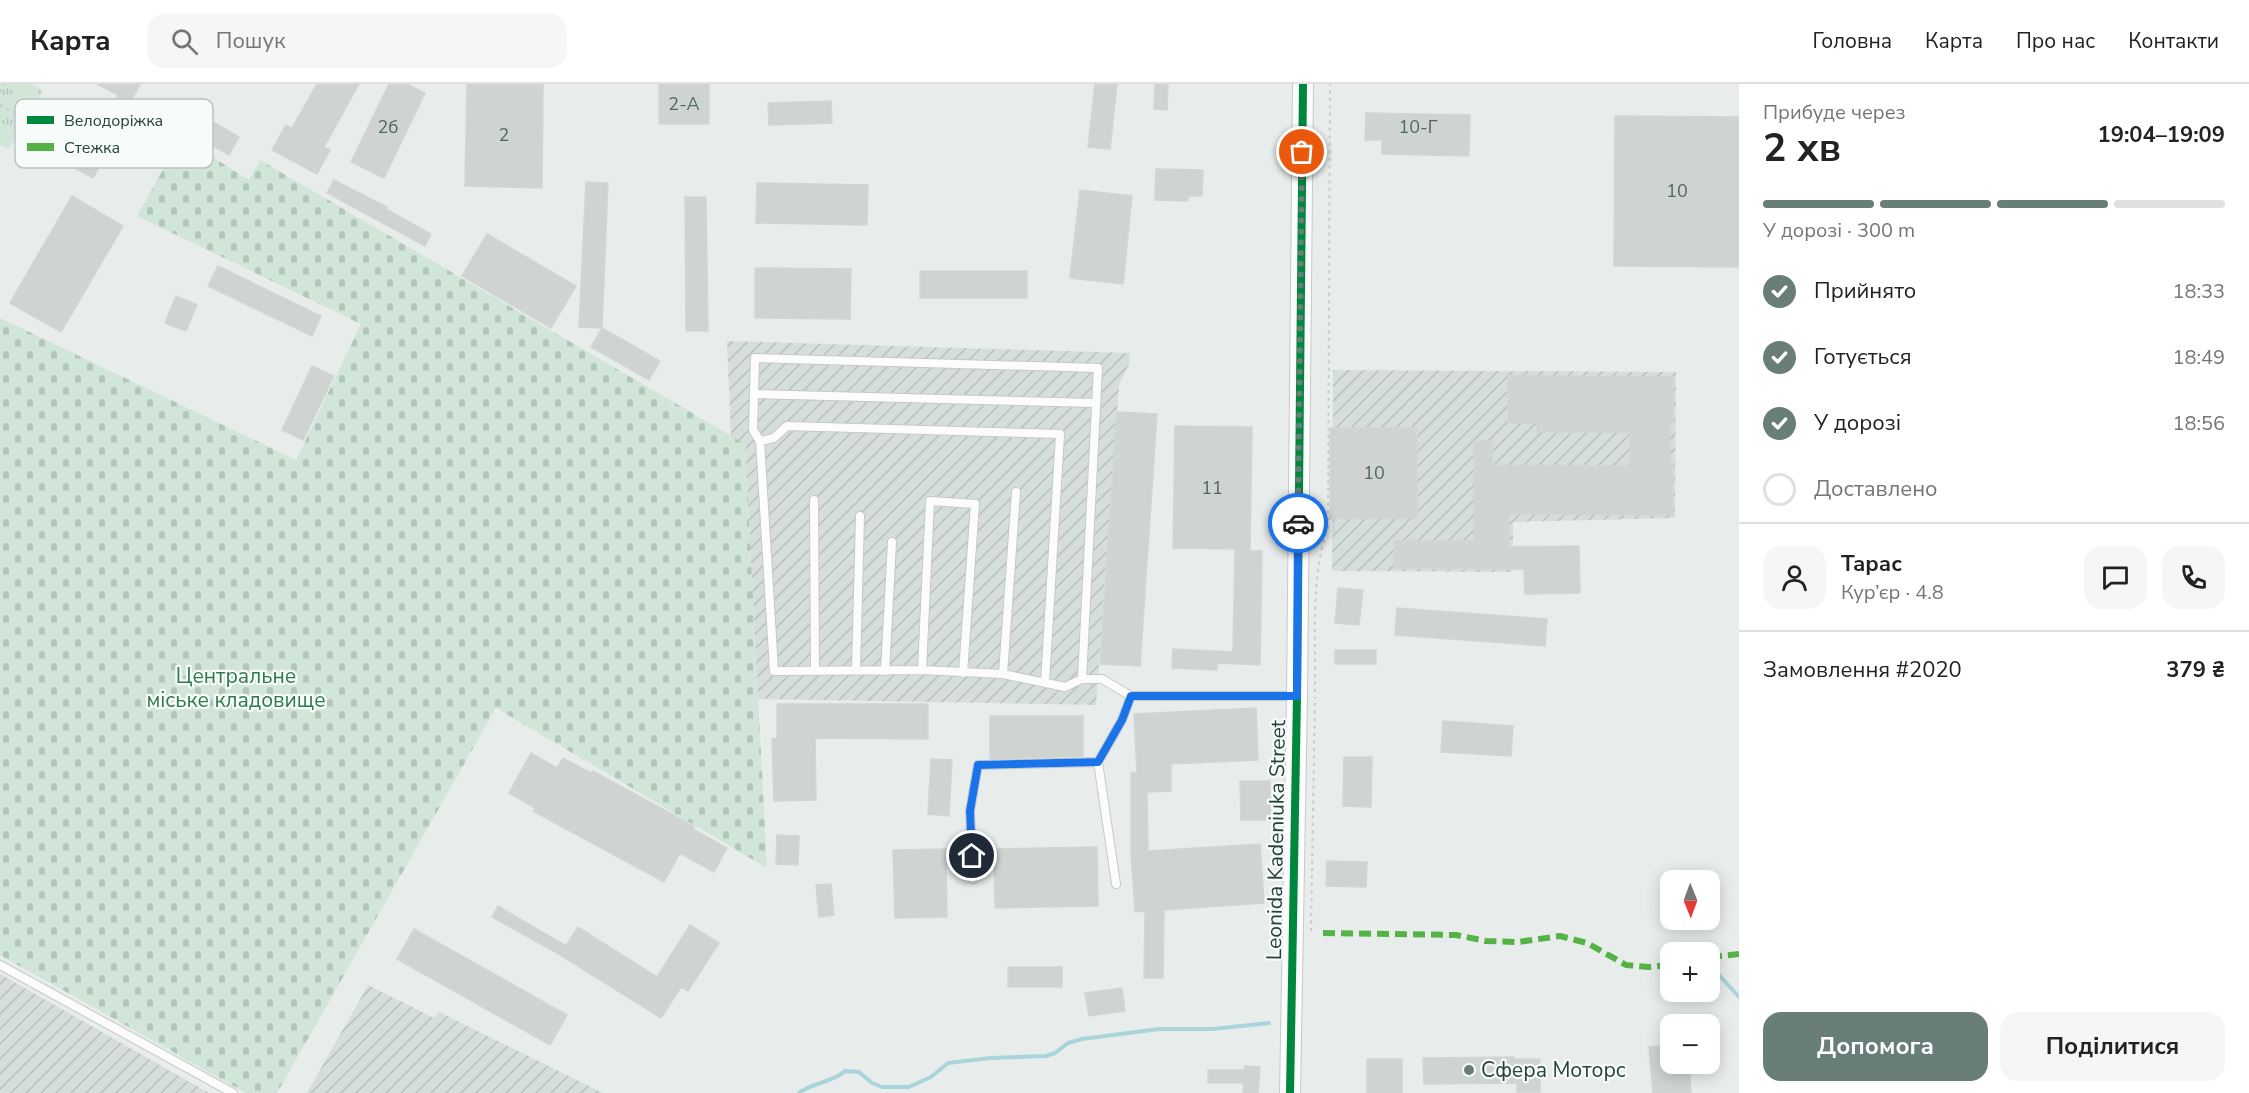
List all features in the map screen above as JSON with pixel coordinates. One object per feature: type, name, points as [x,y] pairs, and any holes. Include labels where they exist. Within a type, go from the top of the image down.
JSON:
[{"type":"street","name":"Leonida Kadeniuka Street","points":[[1290,1093],[1297,696],[1303,84]]},
{"type":"lane","points":[[1082,679],[1098,368],[755,357],[753,430],[760,441],[774,671],[922,669],[1003,674],[1065,687],[1082,679],[1102,679],[1131,696],[1297,696]]},
{"type":"lane","points":[[754,394],[1096,403]]},
{"type":"lane","points":[[760,441],[774,438],[787,426],[1060,434],[1045,683]]},
{"type":"lane","points":[[1003,674],[1016,492]]},
{"type":"lane","points":[[814,500],[815,670]]},
{"type":"lane","points":[[922,669],[930,501],[975,504],[963,673]]},
{"type":"lane","points":[[856,670],[860,516]]},
{"type":"lane","points":[[885,671],[892,542]]},
{"type":"lane","points":[[1116,884],[1098,762],[1122,720],[1131,696]]},
{"type":"lane","points":[[973,879],[970,811],[978,765],[1098,762]]},
{"type":"lane","points":[[0,965],[233,1093]]},
{"type":"path","points":[[0,92],[4,84]]},
{"type":"path","points":[[1311,931],[1316,579],[1322,544],[1328,527],[1330,84]]},
{"type":"path","points":[[0,105],[15,113]]},
{"type":"shaded area","points":[[727,341],[1130,353],[1129,364],[1119,385],[1096,705],[758,699],[745,444],[731,436]]},
{"type":"shaded area","points":[[1333,370],[1676,372],[1675,518],[1513,522],[1513,572],[1332,571]]},
{"type":"shaded area","points":[[0,974],[209,1093],[0,1093]]},
{"type":"shaded area","points":[[368,985],[434,1018],[439,1012],[603,1093],[307,1093]]},
{"type":"green space","points":[[0,84],[31,84],[43,90],[38,99],[15,99],[15,139],[9,149],[0,145]]},
{"type":"green space","name":"Центральне міське кладовище","points":[[213,157],[249,180],[260,160],[745,444],[767,868],[496,708],[277,1093],[246,1093],[0,955],[0,318],[296,460],[361,324],[137,216],[164,168],[213,168]]},
{"type":"building","points":[[97,84],[140,84],[132,99],[116,99],[118,95]]},
{"type":"building","points":[[317,84],[359,84],[324,147],[330,150],[317,174],[272,150],[286,125],[292,128]]},
{"type":"building","points":[[389,84],[407,84],[425,93],[384,178],[351,162]]},
{"type":"building","points":[[467,84],[543,84],[542,188],[465,186]]},
{"type":"building","points":[[659,84],[709,84],[709,124],[659,124]]},
{"type":"building","points":[[1095,84],[1117,84],[1110,149],[1088,147]]},
{"type":"building","points":[[1155,84],[1168,84],[1167,110],[1154,109]]},
{"type":"building","points":[[831,101],[832,123],[769,125],[768,103]]},
{"type":"building","points":[[1366,113],[1470,115],[1469,156],[1382,154],[1382,140],[1365,140]]},
{"type":"building","points":[[1615,116],[1739,117],[1739,267],[1614,266]]},
{"type":"building","points":[[213,122],[239,137],[229,155],[213,146]]},
{"type":"building","points":[[74,168],[99,168],[93,178]]},
{"type":"building","points":[[1156,169],[1203,170],[1202,196],[1188,196],[1188,201],[1155,200]]},
{"type":"building","points":[[334,180],[387,207],[386,209],[431,234],[425,246],[327,193]]},
{"type":"building","points":[[586,182],[608,183],[602,328],[579,327]]},
{"type":"building","points":[[757,183],[868,185],[867,225],[756,223]]},
{"type":"building","points":[[1080,190],[1132,196],[1123,284],[1070,278]]},
{"type":"building","points":[[72,196],[123,226],[61,332],[10,303]]},
{"type":"building","points":[[685,197],[706,197],[708,331],[686,331]]},
{"type":"building","points":[[487,234],[576,286],[551,328],[462,276]]},
{"type":"building","points":[[218,266],[321,316],[312,336],[208,286]]},
{"type":"building","points":[[755,268],[851,269],[850,319],[755,318]]},
{"type":"building","points":[[920,271],[1027,271],[1027,298],[920,298]]},
{"type":"building","points":[[176,296],[197,305],[186,331],[165,323]]},
{"type":"building","points":[[602,328],[660,361],[649,380],[591,347]]},
{"type":"building","points":[[312,366],[334,376],[303,440],[282,430]]},
{"type":"building","points":[[1508,376],[1673,377],[1673,423],[1670,423],[1670,463],[1673,463],[1672,515],[1509,514],[1509,547],[1579,546],[1580,593],[1525,594],[1524,569],[1394,568],[1394,541],[1474,541],[1474,441],[1492,441],[1492,465],[1630,466],[1630,432],[1537,432],[1537,423],[1508,423]]},
{"type":"building","points":[[1117,412],[1157,414],[1140,666],[1100,664]]},
{"type":"building","points":[[1175,426],[1252,427],[1250,551],[1262,551],[1260,665],[1217,663],[1217,670],[1172,668],[1173,649],[1233,652],[1235,549],[1173,548]]},
{"type":"building","points":[[1330,428],[1417,428],[1417,518],[1330,519]]},
{"type":"building","points":[[1338,588],[1363,590],[1359,625],[1335,623]]},
{"type":"building","points":[[1397,608],[1547,619],[1545,646],[1395,635]]},
{"type":"building","points":[[1335,650],[1376,650],[1376,664],[1335,664]]},
{"type":"building","points":[[777,704],[928,704],[928,739],[815,738],[816,800],[774,801],[772,739],[777,738]]},
{"type":"building","points":[[1256,708],[1258,760],[1171,764],[1171,791],[1147,792],[1148,851],[1260,844],[1264,903],[1164,910],[1163,978],[1144,978],[1145,911],[1135,912],[1131,853],[1131,773],[1137,773],[1134,714]]},
{"type":"building","points":[[990,716],[1083,716],[1083,756],[990,759]]},
{"type":"building","points":[[1443,721],[1513,726],[1511,756],[1441,752]]},
{"type":"building","points":[[531,753],[557,768],[563,758],[591,773],[593,771],[694,826],[693,829],[727,848],[714,872],[680,853],[664,882],[533,811],[535,808],[509,793]]},
{"type":"building","points":[[1344,757],[1372,757],[1371,807],[1343,806]]},
{"type":"building","points":[[931,759],[952,760],[949,816],[928,814]]},
{"type":"building","points":[[1240,781],[1270,781],[1271,820],[1241,820]]},
{"type":"building","points":[[777,835],[799,836],[798,865],[776,864]]},
{"type":"building","points":[[1097,847],[1098,906],[995,908],[994,849]]},
{"type":"building","points":[[946,849],[947,917],[895,918],[893,850]]},
{"type":"building","points":[[1327,861],[1367,862],[1366,887],[1326,886]]},
{"type":"building","points":[[831,884],[834,915],[819,917],[816,885]]},
{"type":"building","points":[[498,906],[566,946],[578,927],[657,977],[690,925],[719,943],[688,991],[681,987],[661,1018],[557,953],[492,917]]},
{"type":"building","points":[[414,929],[567,1015],[550,1045],[397,959]]},
{"type":"building","points":[[1008,967],[1062,967],[1062,987],[1008,987]]},
{"type":"building","points":[[1122,988],[1125,1011],[1089,1016],[1085,993]]},
{"type":"building","points":[[1660,1046],[1660,1074],[1690,1074],[1691,1093],[1653,1093],[1649,1047]]},
{"type":"building","points":[[1514,1057],[1514,1059],[1540,1059],[1540,1092],[1517,1092],[1517,1083],[1424,1084],[1423,1058]]},
{"type":"building","points":[[1367,1059],[1402,1059],[1402,1093],[1367,1093]]},
{"type":"building","points":[[1245,1066],[1260,1067],[1258,1093],[1243,1093],[1244,1083],[1208,1083],[1208,1070],[1244,1070]]},
{"type":"waterway","points":[[1720,976],[1739,997]]},
{"type":"waterway","points":[[799,1093],[845,1071],[859,1072],[872,1083],[882,1087],[909,1087],[931,1077],[948,1063],[991,1058],[1046,1056],[1055,1053],[1068,1043],[1082,1039],[1159,1029],[1213,1029],[1269,1023]]},
{"type":"marked path","points":[[1323,933],[1456,935],[1486,941],[1518,942],[1560,936],[1587,943],[1626,965],[1660,966]]},
{"type":"marked path","points":[[1720,956],[1739,954]]},
{"type":"cycle path","points":[[1290,1093],[1297,696],[1303,84]]},
{"type":"way so far","points":[[1298,523],[1302,152]]},
{"type":"place","name":"Сфера Моторс","points":[[1469,1070]]},
{"type":"route","points":[[972,856],[970,811],[978,765],[1098,762],[1122,720],[1131,696],[1297,696],[1298,523]]}]
